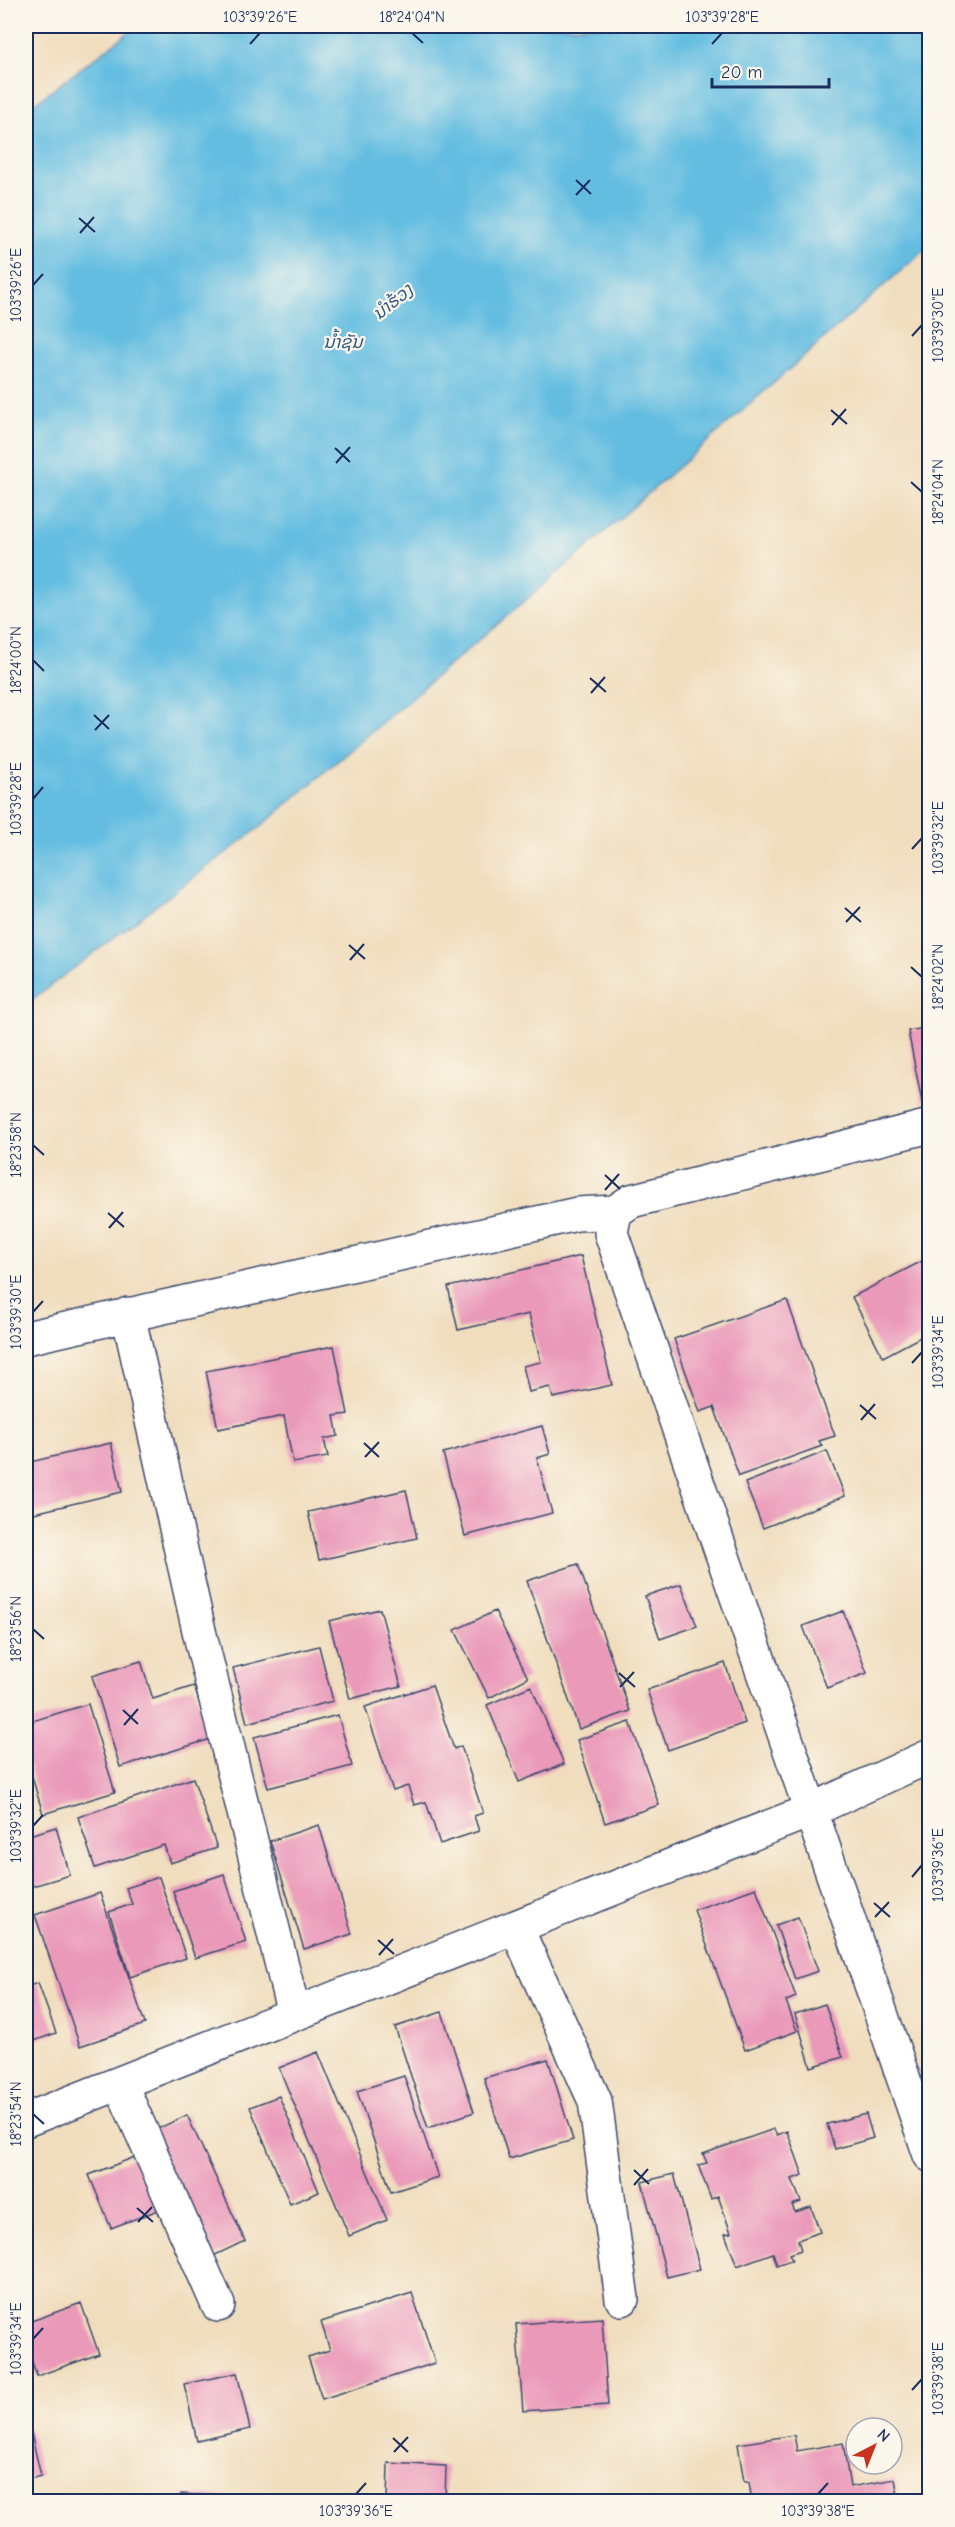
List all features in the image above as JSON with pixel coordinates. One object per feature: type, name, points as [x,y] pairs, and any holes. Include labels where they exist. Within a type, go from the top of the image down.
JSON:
[{"type":"street","points":[[26,1338],[577,1214],[615,1212],[631,1201],[930,1126]]},
{"type":"street","points":[[615,1212],[611,1233],[930,2155]]},
{"type":"street","points":[[128,1314],[200,1635],[294,2014]]},
{"type":"street","points":[[26,2120],[812,1810],[930,1756]]},
{"type":"street","points":[[516,1927],[595,2101],[622,2299]]},
{"type":"street","points":[[120,2083],[218,2305]]},
{"type":"water","name":"ນ້ຳຊັນ","points":[[137,26],[929,26],[929,246],[582,552],[259,828],[26,1004],[26,110]]},
{"type":"building","points":[[930,1027],[930,1100],[922,1102],[908,1031]]},
{"type":"building","points":[[581,1256],[612,1385],[553,1398],[550,1387],[529,1392],[523,1366],[541,1362],[529,1314],[458,1330],[448,1287]]},
{"type":"building","points":[[930,1257],[930,1332],[883,1357],[852,1297]]},
{"type":"building","points":[[787,1300],[835,1436],[819,1441],[822,1446],[739,1476],[714,1407],[700,1412],[674,1339]]},
{"type":"building","points":[[334,1346],[348,1414],[334,1416],[338,1436],[324,1439],[328,1457],[293,1463],[284,1416],[218,1429],[206,1371]]},
{"type":"building","points":[[542,1426],[550,1454],[537,1458],[552,1513],[465,1536],[443,1453]]},
{"type":"building","points":[[111,1443],[122,1492],[26,1515],[26,1463]]},
{"type":"building","points":[[827,1451],[845,1496],[763,1528],[745,1483]]},
{"type":"building","points":[[406,1490],[417,1538],[319,1560],[308,1512]]},
{"type":"building","points":[[578,1564],[630,1711],[579,1729],[527,1581]]},
{"type":"building","points":[[681,1584],[697,1626],[660,1639],[645,1596]]},
{"type":"building","points":[[380,1609],[401,1686],[350,1699],[329,1621]]},
{"type":"building","points":[[495,1611],[528,1678],[489,1698],[455,1630]]},
{"type":"building","points":[[843,1611],[867,1673],[827,1688],[803,1626]]},
{"type":"building","points":[[319,1646],[333,1701],[247,1723],[233,1668]]},
{"type":"building","points":[[141,1661],[153,1699],[194,1686],[211,1739],[120,1767],[92,1676]]},
{"type":"building","points":[[725,1663],[745,1723],[668,1750],[647,1690]]},
{"type":"building","points":[[432,1685],[454,1749],[461,1746],[483,1813],[474,1816],[479,1831],[440,1844],[426,1802],[414,1805],[408,1786],[393,1791],[365,1707]]},
{"type":"building","points":[[531,1686],[564,1764],[519,1782],[487,1705]]},
{"type":"building","points":[[88,1704],[115,1792],[43,1814],[26,1756],[26,1723]]},
{"type":"building","points":[[338,1715],[352,1766],[268,1788],[254,1737]]},
{"type":"building","points":[[630,1722],[659,1805],[605,1823],[577,1740]]},
{"type":"building","points":[[193,1778],[217,1848],[170,1863],[164,1845],[95,1868],[78,1817]]},
{"type":"building","points":[[319,1825],[352,1934],[304,1949],[270,1841]]},
{"type":"building","points":[[56,1827],[70,1875],[26,1888],[26,1836]]},
{"type":"building","points":[[224,1874],[246,1942],[195,1958],[173,1891]]},
{"type":"building","points":[[159,1877],[186,1958],[130,1977],[109,1912],[132,1904],[126,1888]]},
{"type":"building","points":[[756,1888],[796,1997],[786,2001],[797,2031],[745,2050],[694,1910]]},
{"type":"building","points":[[100,1893],[145,2024],[80,2046],[35,1915]]},
{"type":"building","points":[[798,1917],[818,1971],[795,1979],[776,1925]]},
{"type":"building","points":[[38,1983],[56,2033],[26,2044],[26,1987]]},
{"type":"building","points":[[825,2004],[843,2057],[811,2067],[795,2014]]},
{"type":"building","points":[[442,2012],[474,2112],[428,2128],[395,2027]]},
{"type":"building","points":[[318,2052],[387,2220],[349,2236],[279,2068]]},
{"type":"building","points":[[548,2059],[573,2140],[509,2159],[484,2078]]},
{"type":"building","points":[[404,2076],[438,2177],[391,2192],[357,2091]]},
{"type":"building","points":[[279,2096],[319,2192],[290,2204],[250,2107]]},
{"type":"building","points":[[866,2114],[873,2138],[835,2149],[827,2124]]},
{"type":"building","points":[[187,2115],[245,2241],[209,2258],[151,2132]]},
{"type":"building","points":[[774,2129],[777,2135],[787,2131],[803,2175],[792,2179],[801,2202],[792,2205],[795,2212],[811,2207],[820,2232],[798,2240],[801,2250],[789,2254],[792,2260],[777,2265],[773,2253],[737,2266],[725,2234],[731,2233],[718,2196],[711,2199],[698,2165],[707,2163],[703,2154]]},
{"type":"building","points":[[140,2155],[161,2209],[111,2228],[89,2175]]},
{"type":"building","points":[[674,2174],[700,2269],[667,2277],[642,2182]]},
{"type":"building","points":[[412,2293],[435,2363],[322,2399],[308,2357],[330,2350],[321,2322]]},
{"type":"building","points":[[81,2303],[99,2354],[37,2376],[32,2362],[26,2364],[26,2323]]},
{"type":"building","points":[[602,2318],[608,2405],[523,2411],[516,2324]]},
{"type":"building","points":[[237,2373],[250,2429],[197,2441],[184,2384]]},
{"type":"building","points":[[30,2429],[41,2476],[26,2480],[26,2430]]},
{"type":"building","points":[[794,2435],[797,2451],[843,2443],[844,2476],[848,2476],[850,2487],[895,2479],[899,2502],[752,2502],[749,2482],[744,2482],[738,2444]]},
{"type":"building","points":[[388,2463],[446,2466],[445,2502],[387,2502]]},
{"type":"building","points":[[181,2494],[250,2498],[250,2502],[180,2502]]},
{"type":"water label","name":"ນຳ້ຮວງ","points":[[393,302]]}]
